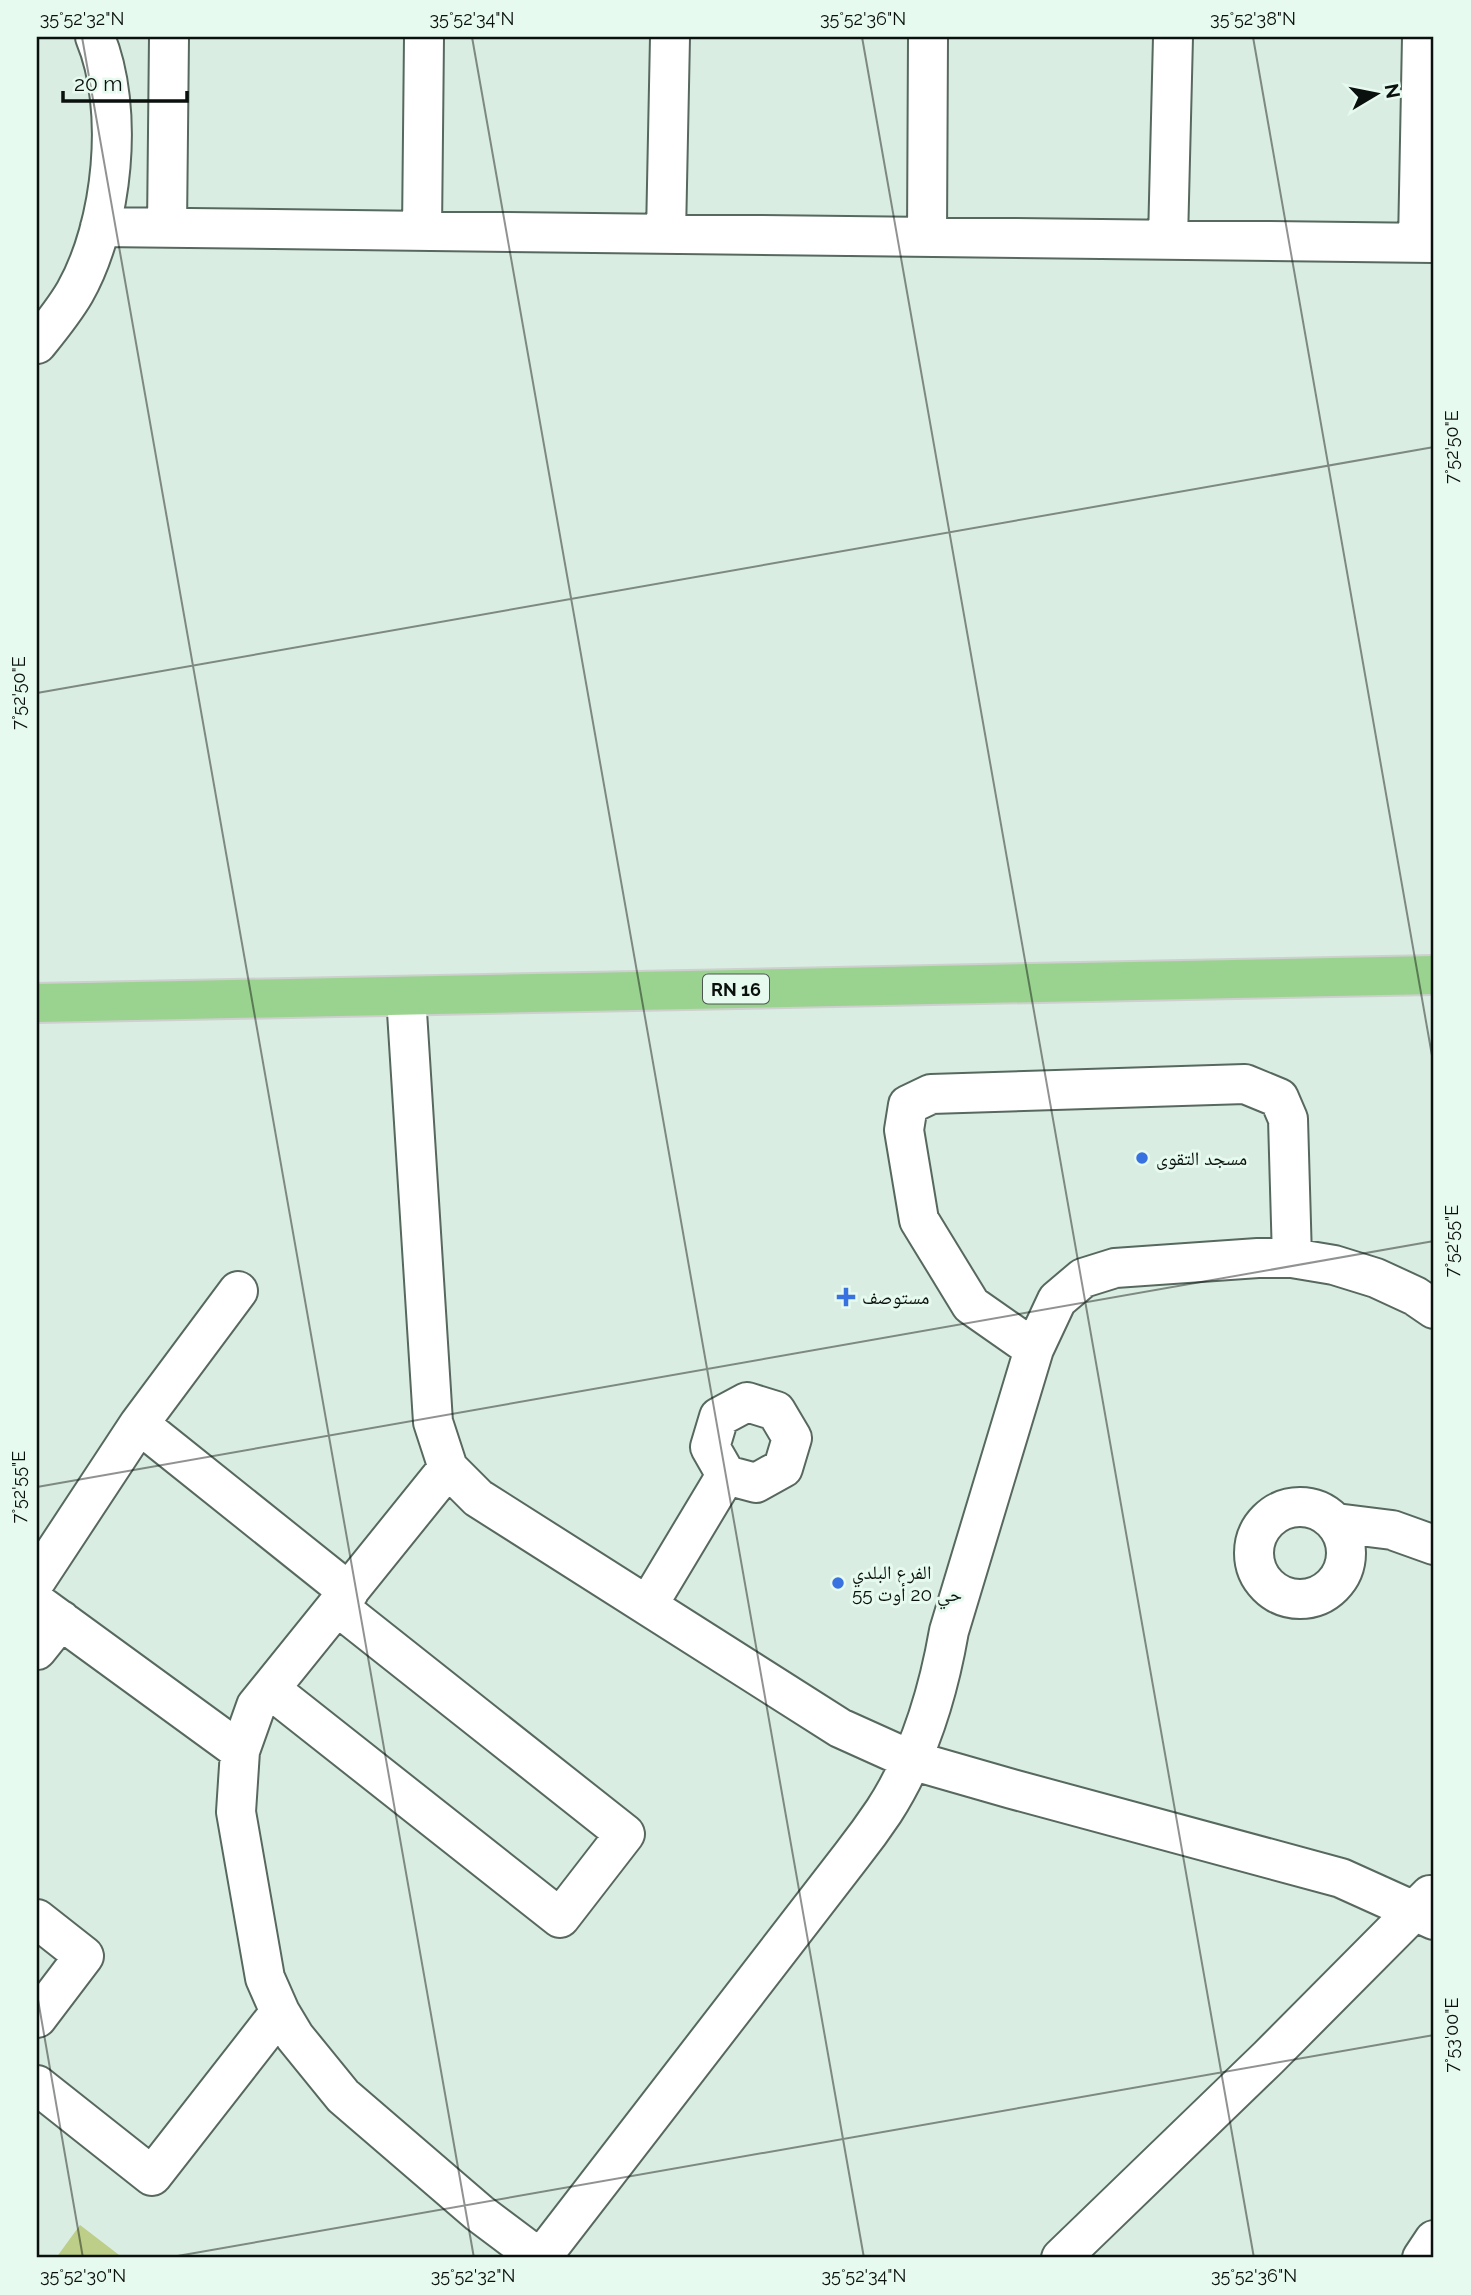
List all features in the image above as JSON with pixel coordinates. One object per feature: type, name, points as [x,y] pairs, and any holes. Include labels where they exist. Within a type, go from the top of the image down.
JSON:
[{"type":"main road","name":"RN 16","points":[[37,1003],[1434,975]]},
{"type":"street","points":[[37,344],[75,292],[88,265],[107,195],[112,117],[108,81],[95,37]]},
{"type":"street","points":[[167,227],[169,37]]},
{"type":"street","points":[[422,231],[424,37]]},
{"type":"street","points":[[666,234],[670,37]]},
{"type":"street","points":[[927,237],[928,37]]},
{"type":"street","points":[[1168,240],[1173,37]]},
{"type":"street","points":[[100,227],[1426,243],[1422,37]]},
{"type":"street","points":[[406,996],[433,1422],[449,1468],[478,1498],[841,1728],[911,1760],[1340,1878],[1428,1907],[1061,2258]]},
{"type":"street","points":[[1034,1349],[971,1306],[919,1220],[904,1130],[908,1105],[931,1094],[1245,1084],[1279,1098],[1288,1119],[1292,1258]]},
{"type":"street","points":[[449,1468],[256,1706],[240,1751],[236,1812],[265,1978],[295,2037],[344,2096],[479,2213],[540,2258],[885,1810],[929,1718],[942,1675],[949,1631],[1034,1349],[1057,1300],[1083,1278],[1115,1268],[1292,1258],[1334,1265],[1376,1278],[1416,1296],[1434,1309]]},
{"type":"street","points":[[37,1579],[139,1424],[238,1291]]},
{"type":"street","points":[[139,1424],[343,1599],[625,1834],[560,1918],[270,1689]]},
{"type":"street","points":[[648,1605],[726,1475]]},
{"type":"street","points":[[1336,1523],[1392,1530],[1434,1545]]},
{"type":"street","points":[[37,1650],[49,1611],[240,1751]]},
{"type":"street","points":[[37,1919],[84,1956],[37,2018]]},
{"type":"street","points":[[37,2085],[152,2176],[280,2012]]},
{"type":"street","points":[[1422,2258],[1434,2240]]},
{"type":"green space","points":[[80,2225],[123,2258],[56,2258]]},
{"type":"place","name":"مسجد التقوى","points":[[1142,1158]]},
{"type":"place","name":"مستوصف","points":[[846,1297]]},
{"type":"place","name":"الفرع البلدي حي 20 أوت 55","points":[[838,1583]]}]
